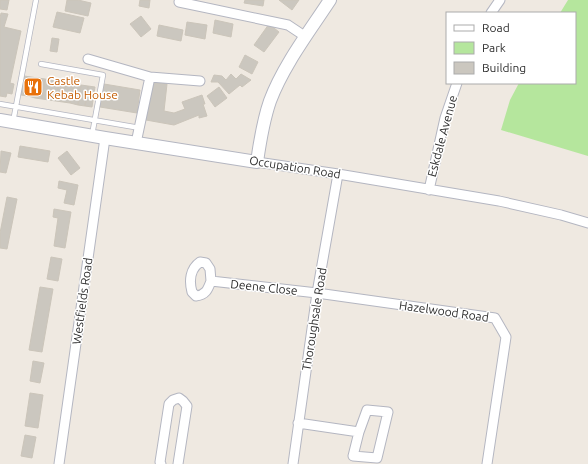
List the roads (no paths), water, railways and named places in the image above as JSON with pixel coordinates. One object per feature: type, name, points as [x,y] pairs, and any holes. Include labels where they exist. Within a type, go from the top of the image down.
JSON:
[{"type":"street","points":[[257,162],[263,124],[270,100],[283,75],[330,0]]},
{"type":"street","points":[[492,12],[500,0]]},
{"type":"street","points":[[179,2],[288,25],[306,37]]},
{"type":"street","points":[[88,60],[150,77],[200,81]]},
{"type":"street","points":[[136,143],[150,77]]},
{"type":"street","name":"Eskdale Avenue","points":[[429,190],[445,118],[457,84]]},
{"type":"street","name":"Occupation Road","points":[[0,120],[499,201],[561,215],[588,223]]},
{"type":"street","name":"Westfields Road","points":[[59,464],[105,138]]},
{"type":"street","name":"Thoroughsale Road","points":[[293,464],[317,293],[338,174]]},
{"type":"street","name":"Deene Close","points":[[211,281],[317,293]]},
{"type":"street","name":"Hazelwood Road","points":[[317,293],[495,318],[506,337],[487,464]]},
{"type":"street","points":[[161,464],[160,462],[169,404],[173,400],[179,398],[187,406],[178,464]]},
{"type":"street","points":[[367,410],[388,412],[377,458],[353,456],[359,432],[367,410]]},
{"type":"street","points":[[298,423],[359,432]]},
{"type":"lane","points":[[13,122],[36,0]]},
{"type":"lane","points":[[41,64],[103,75],[92,136]]},
{"type":"lane","points":[[0,104],[140,128]]},
{"type":"place","name":"Castle Kebab House","points":[[33,87]]}]
